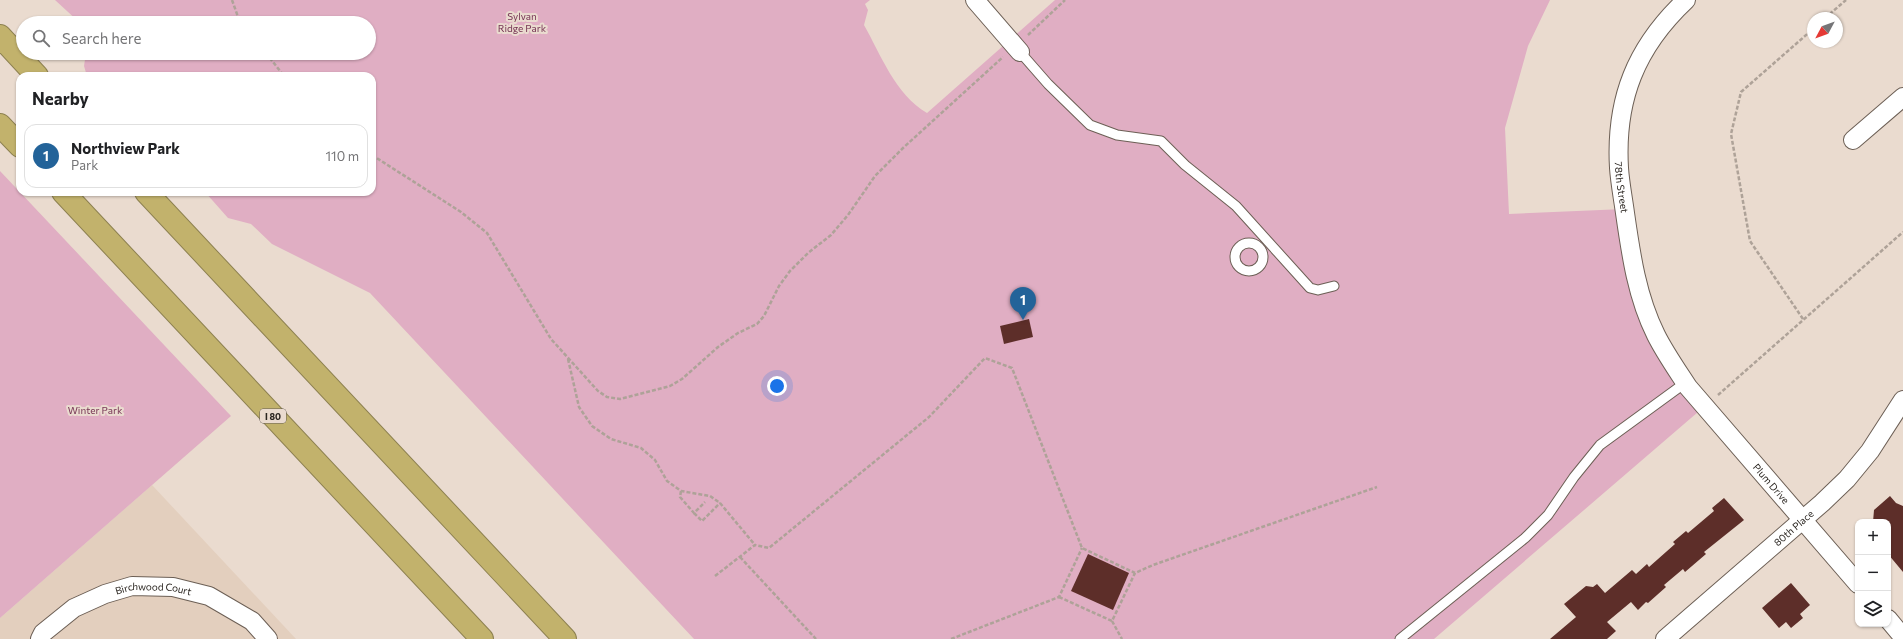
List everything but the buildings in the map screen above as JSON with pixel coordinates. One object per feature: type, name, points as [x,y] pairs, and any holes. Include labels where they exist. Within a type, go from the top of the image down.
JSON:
[{"type":"highway","points":[[0,36],[16,53]]},
{"type":"highway","points":[[22,60],[33,72]]},
{"type":"highway","points":[[0,125],[16,142]]},
{"type":"highway","name":"I 80","points":[[67,196],[482,639]]},
{"type":"highway","points":[[150,196],[565,639]]},
{"type":"street","points":[[975,0],[1018,49]]},
{"type":"street","name":"78th Street","points":[[1685,383],[1670,361],[1656,334],[1644,306],[1635,276],[1619,168],[1619,128],[1627,88],[1634,69],[1655,34],[1686,0]]},
{"type":"street","points":[[1854,140],[1903,97]]},
{"type":"street","name":"Plum Drive","points":[[1685,383],[1855,581]]},
{"type":"street","name":"80th Place","points":[[1665,639],[1847,479],[1870,451],[1903,400]]},
{"type":"street","name":"Birchwood Court","points":[[40,639],[43,633],[74,608],[105,594],[132,586],[173,587],[209,596],[252,621],[268,639]]},
{"type":"street","points":[[1891,623],[1903,637]]},
{"type":"lane","points":[[1018,49],[1048,84],[1090,125],[1117,136],[1161,141],[1185,164],[1236,206],[1263,245],[1310,288],[1318,290],[1334,286]]},
{"type":"lane","points":[[1400,639],[1525,538],[1548,515],[1574,477],[1600,445],[1685,383]]},
{"type":"path","points":[[232,0],[239,16]]},
{"type":"path","points":[[376,158],[461,212],[487,233],[540,323],[568,359],[598,391],[606,397],[620,399],[670,386],[682,379],[718,347],[738,332],[757,324],[764,316],[790,271],[808,253],[831,235],[848,215],[875,176],[978,79],[1018,49],[1065,0]]},
{"type":"path","points":[[1833,12],[1846,0]]},
{"type":"path","points":[[1803,319],[1750,241],[1731,134],[1740,92],[1807,34]]},
{"type":"path","points":[[271,60],[281,72]]},
{"type":"path","points":[[1705,406],[1903,232]]},
{"type":"path","points":[[568,359],[579,407],[592,426],[611,439],[641,448],[655,460],[667,481],[681,492],[710,496],[720,503],[755,545],[769,548],[929,417],[985,358],[1012,368],[1082,548],[1135,573]]},
{"type":"path","points":[[1112,621],[1135,573],[1153,565],[1377,487]]},
{"type":"path","points":[[681,492],[680,497],[702,521],[720,503]]},
{"type":"path","points":[[694,512],[705,502]]},
{"type":"path","points":[[715,576],[755,545]]},
{"type":"path","points":[[951,639],[1059,597],[1082,548]]},
{"type":"path","points":[[740,557],[816,639]]},
{"type":"path","points":[[1059,597],[1112,621],[1122,639]]},
{"type":"shaded area","points":[[152,485],[296,639],[0,639],[0,618]]},
{"type":"green space","name":"Sylvan Ridge Park","points":[[55,0],[870,0],[865,4],[868,10],[864,25],[897,85],[916,105],[927,113],[1055,0],[1550,0],[1528,46],[1505,128],[1509,214],[1624,209],[1644,306],[1705,406],[1434,639],[694,639],[370,293],[272,244],[251,224],[228,218],[209,196],[376,196],[376,72],[86,72],[84,66],[85,60],[376,60],[376,16],[72,16]]},
{"type":"green space","name":"Winter Park","points":[[0,171],[16,188],[16,196],[24,196],[231,416],[0,618]]},
{"type":"place","name":"Northview Park","points":[[1023,320]]}]
